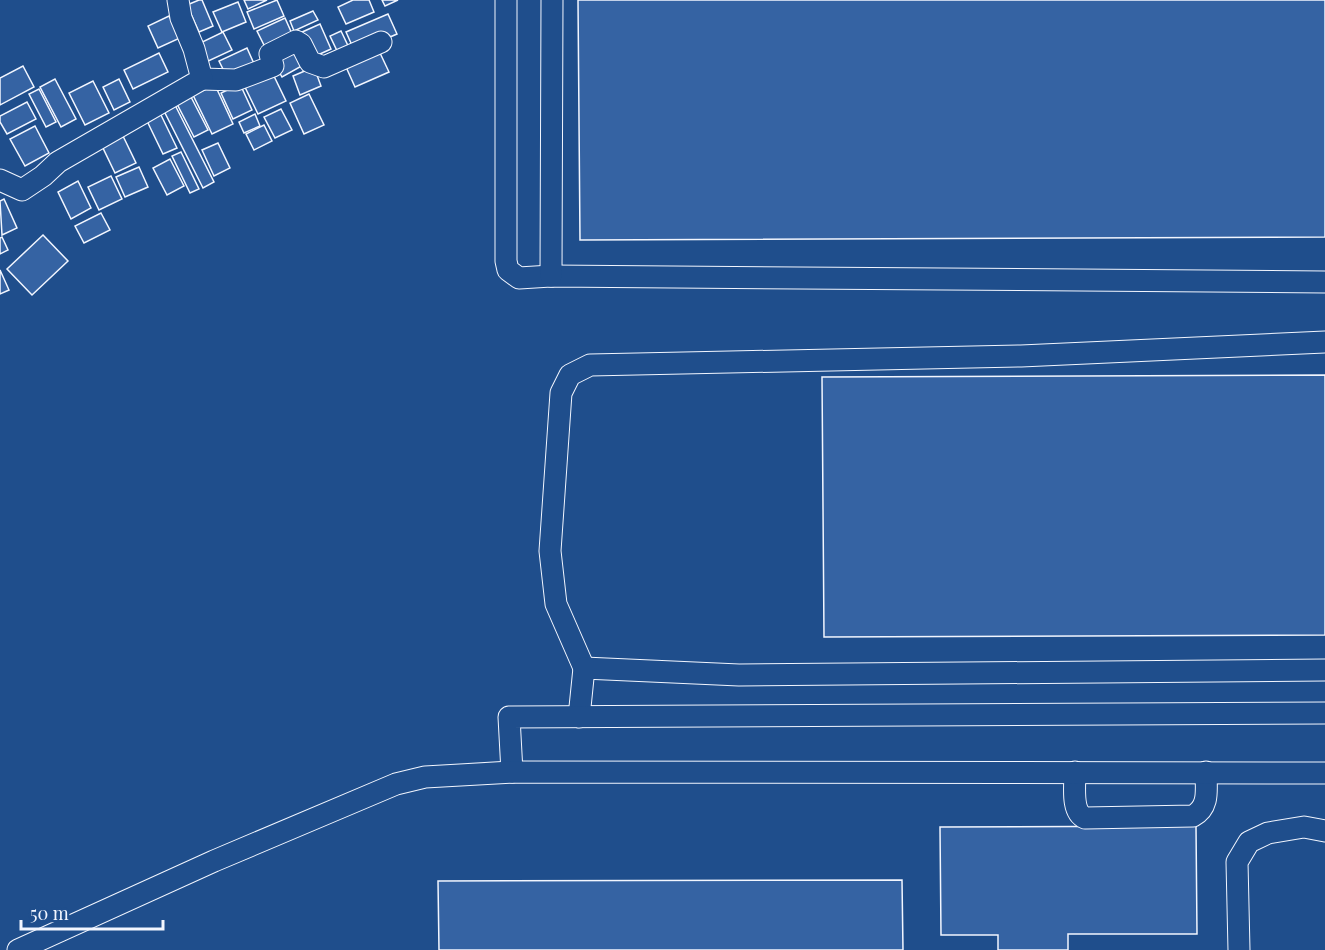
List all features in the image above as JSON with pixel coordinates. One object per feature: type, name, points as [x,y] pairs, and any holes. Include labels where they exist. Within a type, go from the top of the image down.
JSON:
[{"type":"street","points":[[178,0],[181,18],[194,49],[202,79]]},
{"type":"street","points":[[506,0],[506,261],[508,270],[519,278],[551,276],[1325,282]]},
{"type":"street","points":[[551,276],[552,0]]},
{"type":"street","points":[[0,180],[22,190],[43,176],[58,162],[202,79],[236,80],[273,66],[270,54],[296,41],[301,44],[310,62],[324,67],[381,42]]},
{"type":"street","points":[[579,717],[584,668],[555,604],[550,551],[561,393],[570,375],[590,365],[1021,356],[1325,342]]},
{"type":"street","points":[[584,668],[739,675],[1325,670]]},
{"type":"street","points":[[512,772],[508,717],[1325,713]]},
{"type":"street","points":[[18,950],[56,942],[214,861],[396,784],[425,777],[512,772],[1325,773]]},
{"type":"street","points":[[1075,772],[1076,810],[1080,816],[1085,818],[1193,816],[1201,812],[1205,804],[1206,772]]},
{"type":"street","points":[[1239,950],[1237,862],[1249,842],[1269,832],[1304,827],[1325,831]]},
{"type":"building","points":[[202,0],[213,26],[199,32],[187,5]]},
{"type":"building","points":[[244,0],[267,0],[248,9]]},
{"type":"building","points":[[277,0],[284,16],[254,29],[247,12]]},
{"type":"building","points":[[353,0],[369,0],[374,12],[346,24],[338,7]]},
{"type":"building","points":[[382,0],[398,0],[385,6]]},
{"type":"building","points":[[578,0],[1325,0],[1325,237],[580,240]]},
{"type":"building","points":[[238,2],[246,22],[222,32],[213,12]]},
{"type":"building","points":[[313,11],[318,20],[294,31],[290,21]]},
{"type":"building","points":[[388,14],[397,34],[355,52],[346,32]]},
{"type":"building","points":[[169,16],[180,38],[158,48],[148,26]]},
{"type":"building","points":[[285,18],[293,36],[266,49],[257,31]]},
{"type":"building","points":[[320,24],[331,49],[311,58],[300,33]]},
{"type":"building","points":[[341,31],[351,52],[340,57],[330,36]]},
{"type":"building","points":[[223,32],[232,50],[204,63],[196,45]]},
{"type":"building","points":[[298,46],[307,63],[282,77],[272,59]]},
{"type":"building","points":[[247,48],[255,66],[228,79],[219,61]]},
{"type":"building","points":[[159,53],[168,72],[133,89],[124,70]]},
{"type":"building","points":[[380,53],[389,72],[355,87],[346,67]]},
{"type":"building","points":[[23,66],[34,87],[0,105],[0,78]]},
{"type":"building","points":[[314,67],[321,86],[300,95],[293,76]]},
{"type":"building","points":[[271,70],[286,101],[258,114],[243,83]]},
{"type":"building","points":[[55,79],[76,119],[61,127],[40,87]]},
{"type":"building","points":[[119,79],[130,102],[114,110],[103,87]]},
{"type":"building","points":[[93,81],[109,113],[85,125],[69,93]]},
{"type":"building","points":[[240,84],[252,110],[233,119],[221,93]]},
{"type":"building","points":[[215,85],[233,124],[212,134],[193,95]]},
{"type":"building","points":[[39,89],[56,122],[46,127],[29,94]]},
{"type":"building","points":[[309,94],[324,125],[304,134],[290,103]]},
{"type":"building","points":[[190,95],[208,130],[194,137],[176,102]]},
{"type":"building","points":[[27,102],[36,119],[7,134],[0,122],[0,116]]},
{"type":"building","points":[[174,103],[214,182],[203,188],[163,109]]},
{"type":"building","points":[[281,109],[292,130],[275,138],[264,117]]},
{"type":"building","points":[[160,113],[177,148],[163,154],[146,119]]},
{"type":"building","points":[[255,114],[260,126],[244,133],[239,122]]},
{"type":"building","points":[[264,125],[272,141],[254,150],[246,134]]},
{"type":"building","points":[[35,126],[49,153],[25,166],[10,139]]},
{"type":"building","points":[[123,136],[136,163],[115,173],[102,146]]},
{"type":"building","points":[[218,143],[230,168],[214,176],[202,150]]},
{"type":"building","points":[[181,152],[199,189],[190,193],[172,156]]},
{"type":"building","points":[[170,159],[184,186],[167,195],[153,168]]},
{"type":"building","points":[[139,167],[148,187],[125,197],[116,177]]},
{"type":"building","points":[[111,176],[122,199],[99,210],[88,187]]},
{"type":"building","points":[[78,181],[91,208],[71,219],[58,192]]},
{"type":"building","points":[[4,199],[17,228],[2,235],[0,201]]},
{"type":"building","points":[[101,213],[110,230],[84,243],[75,226]]},
{"type":"building","points":[[43,235],[68,261],[32,295],[7,269]]},
{"type":"building","points":[[2,237],[8,250],[0,254],[0,238]]},
{"type":"building","points":[[0,270],[9,290],[0,294]]},
{"type":"building","points":[[1325,375],[1325,635],[824,637],[822,377]]},
{"type":"building","points":[[1196,826],[1197,934],[1068,934],[1068,950],[998,950],[998,935],[941,935],[940,827]]},
{"type":"building","points":[[902,880],[903,950],[439,950],[438,881]]}]
